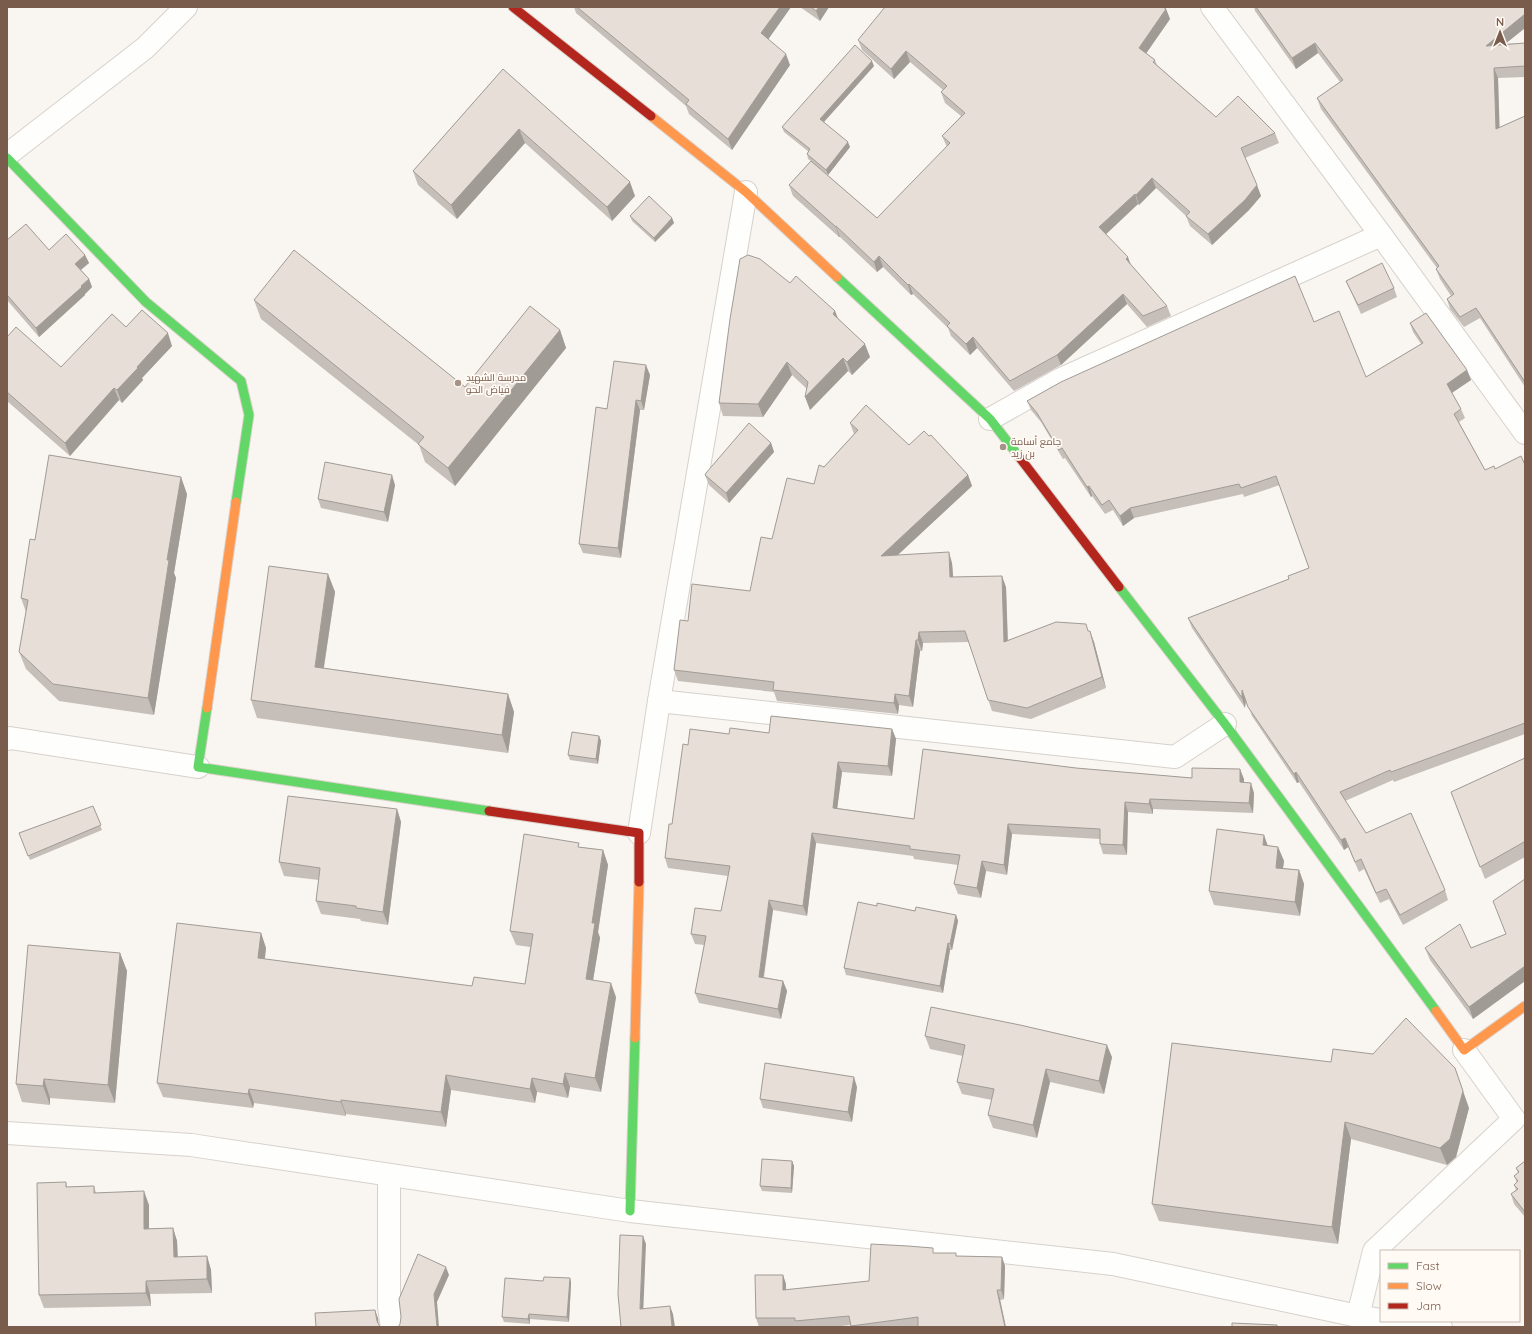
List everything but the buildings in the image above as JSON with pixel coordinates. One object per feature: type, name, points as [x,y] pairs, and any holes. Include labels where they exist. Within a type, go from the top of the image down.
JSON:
[{"type":"street","points":[[186,7],[145,48],[7,156],[146,302],[241,381],[249,415],[198,767]]},
{"type":"street","points":[[513,7],[746,192],[990,419],[1225,724],[1514,1119],[1374,1251],[1358,1316]]},
{"type":"street","points":[[1212,7],[1525,433]]},
{"type":"street","points":[[630,1211],[639,913],[639,833],[659,701],[746,192]]},
{"type":"street","points":[[990,419],[1059,380],[1381,235]]},
{"type":"street","points":[[659,701],[1175,756],[1225,724]]},
{"type":"street","points":[[7,739],[10,738],[639,833]]},
{"type":"street","points":[[1464,1050],[1525,1006]]},
{"type":"street","points":[[7,1133],[191,1145],[630,1211],[1113,1264],[1380,1320]]},
{"type":"street","points":[[389,1175],[390,1307],[392,1327]]},
{"type":"street","points":[[1399,1322],[1441,1327]]},
{"type":"traffic: fast","points":[[7,158],[146,302],[241,381],[249,415],[236,502]]},
{"type":"traffic: fast","points":[[837,277],[990,419],[1020,458]]},
{"type":"traffic: fast","points":[[1119,587],[1225,724],[1436,1011]]},
{"type":"traffic: fast","points":[[207,708],[198,767],[489,811]]},
{"type":"traffic: fast","points":[[630,1211],[635,1038]]},
{"type":"traffic: slow","points":[[651,116],[746,192],[837,277]]},
{"type":"traffic: slow","points":[[207,708],[236,502]]},
{"type":"traffic: slow","points":[[635,1038],[639,882]]},
{"type":"traffic: slow","points":[[1436,1011],[1464,1050],[1525,1006]]},
{"type":"traffic: jam","points":[[513,7],[651,116]]},
{"type":"traffic: jam","points":[[1020,458],[1119,587]]},
{"type":"traffic: jam","points":[[489,811],[639,833],[639,882]]},
{"type":"place","name":"مدرسة الشهيد فياض الحو","points":[[458,383]]},
{"type":"place","name":"جامع أسامة بن زيد","points":[[1003,447]]}]
